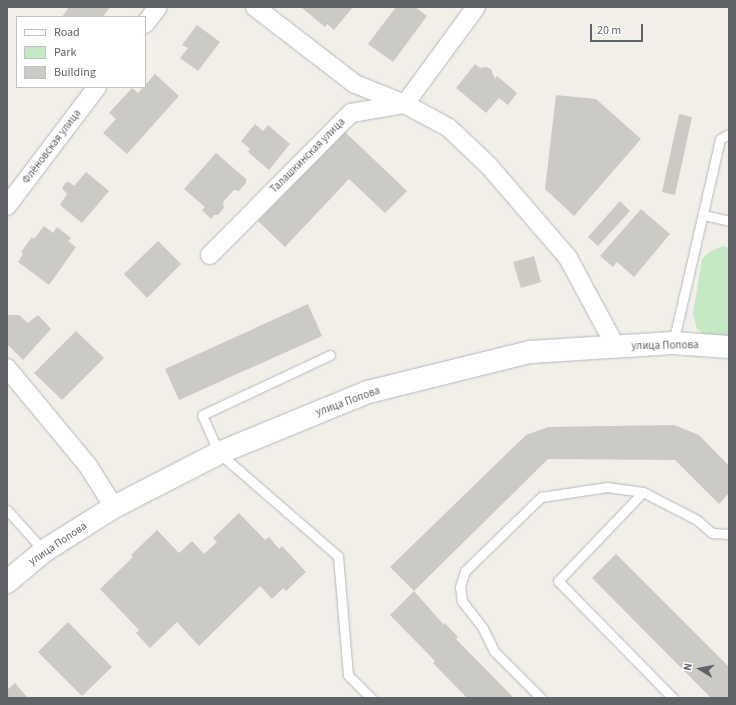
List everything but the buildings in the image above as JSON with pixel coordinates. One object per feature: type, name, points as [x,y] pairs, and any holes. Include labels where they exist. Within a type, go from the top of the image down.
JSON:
[{"type":"street","points":[[146,23],[158,7]]},
{"type":"street","points":[[255,7],[355,84],[405,104],[449,128],[489,166],[568,258],[616,347]]},
{"type":"street","points":[[405,104],[476,7]]},
{"type":"street","name":"Флёновская улица","points":[[7,206],[96,88]]},
{"type":"street","name":"Талашкинская улица","points":[[210,255],[351,112],[405,104]]},
{"type":"street","name":"улица Попова","points":[[7,582],[44,551],[114,507],[219,453],[368,392],[530,352],[673,343],[729,347]]},
{"type":"street","points":[[7,368],[88,466],[114,507]]},
{"type":"lane","points":[[673,343],[704,215],[720,139],[729,134]]},
{"type":"lane","points":[[704,215],[729,220]]},
{"type":"lane","points":[[330,354],[202,415],[219,453],[338,556],[348,675],[371,698]]},
{"type":"lane","points":[[541,698],[494,651],[483,628],[462,601],[460,587],[465,571],[541,497],[607,487],[643,492],[697,520],[712,532],[729,534]]},
{"type":"lane","points":[[643,492],[558,581],[673,698]]},
{"type":"lane","points":[[7,510],[44,551]]},
{"type":"green space","points":[[723,246],[729,248],[729,337],[711,339],[697,329],[693,314],[702,259],[711,251]]}]
